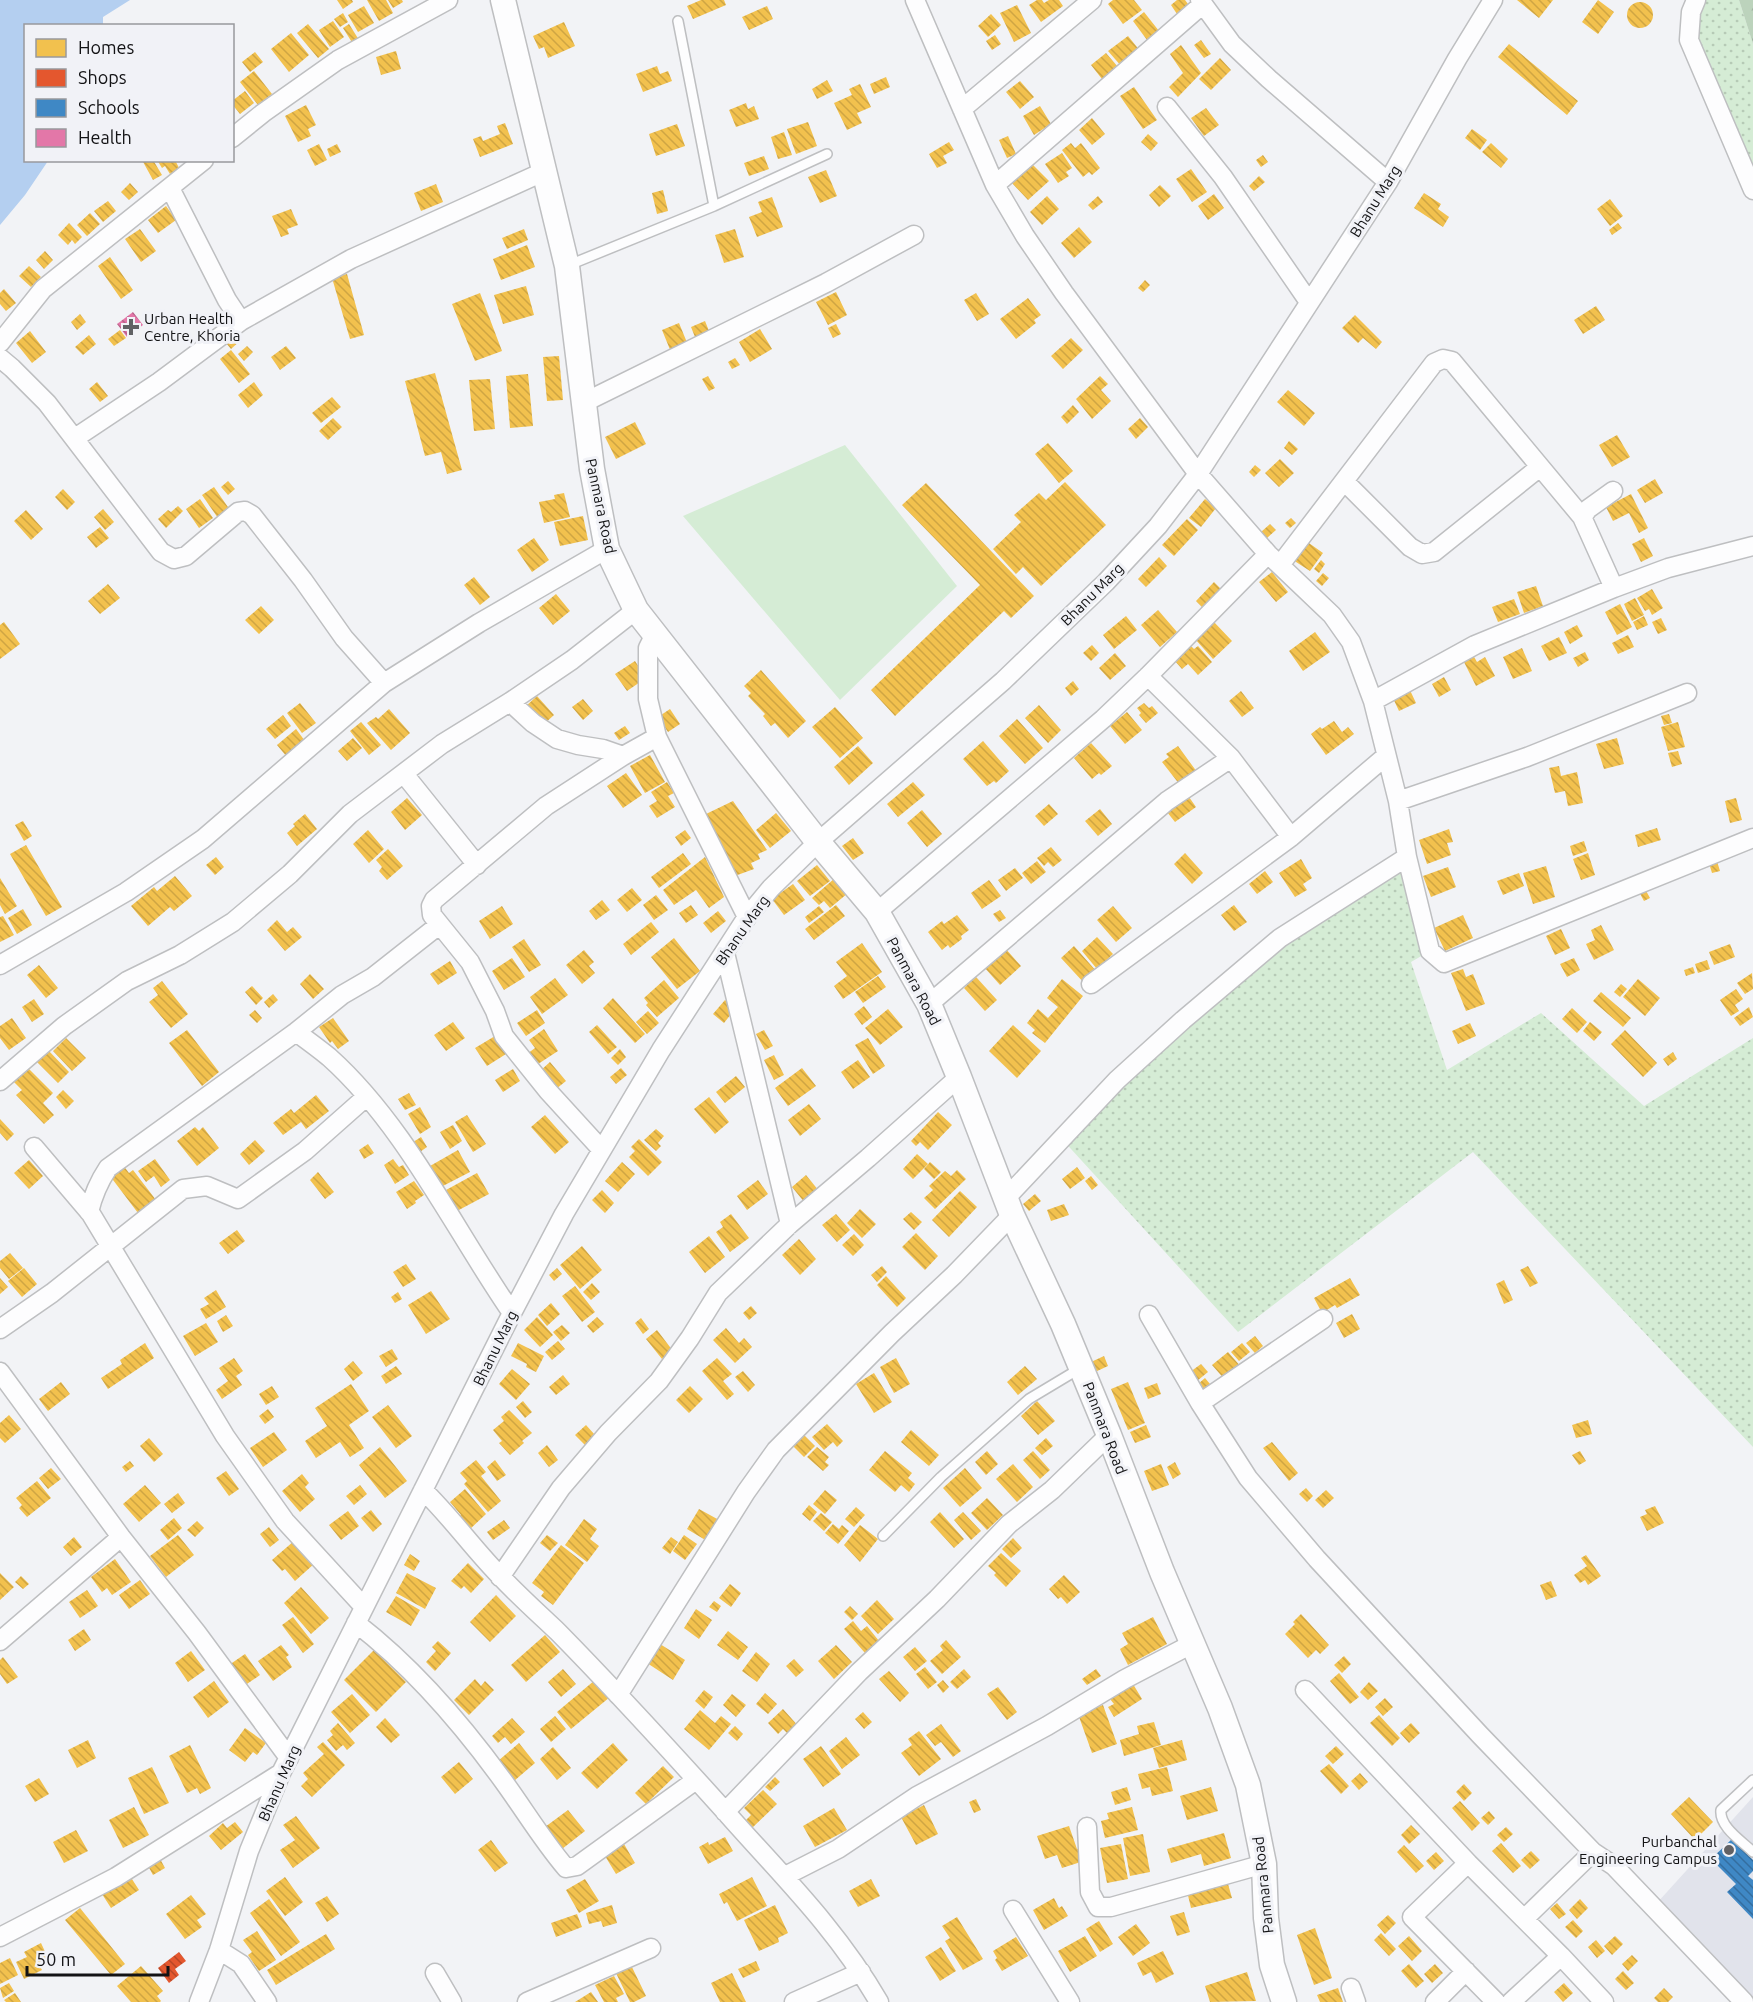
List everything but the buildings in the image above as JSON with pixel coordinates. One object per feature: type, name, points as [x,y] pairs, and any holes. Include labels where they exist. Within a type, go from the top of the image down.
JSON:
[{"type":"street","points":[[234,136],[338,60],[448,0]]},
{"type":"street","name":"Panmara Road","points":[[503,0],[567,266],[583,403],[600,519],[607,549],[636,610],[818,842],[877,912],[929,1004],[1009,1207],[1064,1324],[1134,1504],[1221,1708],[1248,1785],[1264,1864],[1266,1918],[1272,1965],[1284,2002]]},
{"type":"street","points":[[915,0],[995,185],[1025,236],[1064,293],[1198,474],[1274,560],[1332,615],[1351,642],[1373,700],[1398,801],[1407,857],[1430,951],[1444,963],[1753,838]]},
{"type":"street","points":[[962,109],[1092,0]]},
{"type":"street","name":"Bhanu Marg","points":[[199,2002],[219,1950],[249,1851],[285,1766],[512,1313],[601,1149],[661,1050],[747,917],[771,888],[818,842],[1003,681],[1106,582],[1158,526],[1198,474],[1388,182],[1493,0]]},
{"type":"street","points":[[1696,0],[1691,12],[1689,40],[1753,190]]},
{"type":"street","points":[[995,185],[1201,2],[1232,44],[1388,182]]},
{"type":"street","points":[[1167,107],[1223,177],[1309,302]]},
{"type":"street","points":[[0,343],[43,289],[202,162]]},
{"type":"street","points":[[75,438],[159,382],[241,321],[351,259],[543,172]]},
{"type":"street","points":[[170,188],[226,300],[241,321]]},
{"type":"street","points":[[583,403],[826,283],[914,235]]},
{"type":"street","points":[[0,358],[47,403],[161,552],[174,560],[186,556],[238,512],[245,511],[252,515],[303,580],[344,638],[384,683]]},
{"type":"street","points":[[877,912],[1102,719],[1274,560],[1344,481],[1434,363],[1443,359],[1452,361],[1582,517],[1614,588]]},
{"type":"street","points":[[1344,481],[1410,548],[1422,554],[1434,552],[1540,467]]},
{"type":"street","points":[[1582,517],[1588,509],[1613,491]]},
{"type":"street","points":[[1373,700],[1475,645],[1614,588],[1668,568],[1753,546]]},
{"type":"street","points":[[0,965],[126,891],[203,839],[384,683],[479,622],[607,549]]},
{"type":"street","points":[[0,1081],[64,1026],[128,981],[180,955],[233,922],[298,866],[351,814],[442,744],[572,660],[636,610]]},
{"type":"street","points":[[655,634],[648,648],[648,699],[657,737],[747,917]]},
{"type":"street","points":[[1148,676],[1231,758],[1291,837]]},
{"type":"street","points":[[1398,801],[1527,757],[1688,693]]},
{"type":"street","points":[[510,702],[533,723],[557,739],[578,746],[603,748],[623,756]]},
{"type":"street","points":[[601,1149],[504,1036],[495,1011],[470,962],[432,915],[431,906],[434,900],[546,806],[623,756],[657,737]]},
{"type":"street","points":[[1091,984],[1291,837],[1386,756]]},
{"type":"street","points":[[929,1004],[1167,801],[1231,758]]},
{"type":"street","points":[[404,774],[477,865]]},
{"type":"street","points":[[618,1695],[746,1492],[776,1450],[892,1333],[954,1275],[1117,1080],[1271,945],[1407,857]]},
{"type":"street","points":[[89,1212],[92,1197],[108,1168],[296,1032],[322,1010],[373,977],[439,925]]},
{"type":"street","points":[[724,954],[790,1224]]},
{"type":"street","points":[[296,1032],[328,1056],[366,1097],[403,1143],[512,1313]]},
{"type":"street","points":[[500,1577],[561,1488],[608,1433],[659,1381],[690,1338],[718,1293],[790,1224],[959,1077]]},
{"type":"street","points":[[0,1329],[52,1293],[183,1189],[207,1186],[238,1199],[305,1151],[366,1097]]},
{"type":"street","points":[[34,1147],[89,1212],[225,1436],[285,1521],[360,1615],[372,1635],[420,1682],[455,1721],[502,1780],[566,1868],[577,1866],[696,1780]]},
{"type":"street","points":[[1149,1315],[1200,1403],[1248,1478],[1317,1559],[1480,1735],[1593,1852],[1614,1866],[1744,2002]]},
{"type":"street","points":[[1200,1403],[1323,1319]]},
{"type":"street","points":[[0,1372],[121,1537],[196,1633],[285,1766],[116,1877],[0,1937]]},
{"type":"street","points":[[725,1812],[859,1672],[937,1599],[1009,1524],[1052,1490],[1109,1435]]},
{"type":"street","points":[[423,1490],[447,1514],[500,1577],[556,1630],[618,1695],[785,1876],[828,1926],[879,2002]]},
{"type":"street","points":[[0,1641],[121,1537]]},
{"type":"street","points":[[785,1876],[838,1849],[917,1796],[1192,1644]]},
{"type":"street","points":[[1305,1690],[1468,1863],[1525,1918],[1604,2002]]},
{"type":"street","points":[[1087,1827],[1090,1892],[1098,1907],[1111,1907],[1264,1864]]},
{"type":"street","points":[[1525,1918],[1593,1852]]},
{"type":"street","points":[[1468,1863],[1412,1917],[1496,2002]]},
{"type":"street","points":[[1012,1910],[1070,2002]]},
{"type":"street","points":[[527,2002],[651,1948]]},
{"type":"street","points":[[219,1950],[241,1964],[267,2002]]},
{"type":"street","points":[[1511,2002],[1561,1956]]},
{"type":"street","points":[[1435,2002],[1466,1971]]},
{"type":"street","points":[[794,2002],[861,1972]]},
{"type":"street","points":[[435,1973],[452,2002]]},
{"type":"lane","points":[[678,21],[714,206]]},
{"type":"lane","points":[[567,266],[714,206],[827,154]]},
{"type":"lane","points":[[883,1536],[941,1477],[1029,1399],[1082,1368]]},
{"type":"lane","points":[[1753,1780],[1721,1810],[1720,1814],[1728,1829],[1753,1852]]},
{"type":"shaded area","name":"Purbanchal Engineering Campus","points":[[1753,1797],[1753,2002],[1657,1903]]},
{"type":"green space","points":[[1696,0],[1739,0],[1753,44],[1753,190],[1689,40]]},
{"type":"green space","points":[[1739,0],[1753,0],[1753,44]]},
{"type":"green space","points":[[845,445],[957,586],[840,700],[683,516]]},
{"type":"green space","points":[[1407,857],[1430,951],[1411,962],[1447,1070],[1541,1013],[1644,1106],[1753,1038],[1753,1447],[1473,1152],[1238,1332],[1061,1138],[1280,938]]},
{"type":"water","points":[[0,0],[130,0],[103,17],[103,24],[24,24],[24,162],[47,162],[25,195],[0,225]]},
{"type":"place","name":"Urban Health Centre, Khoria","points":[[131,327]]},
{"type":"place","name":"Purbanchal Engineering Campus","points":[[1729,1850]]}]
